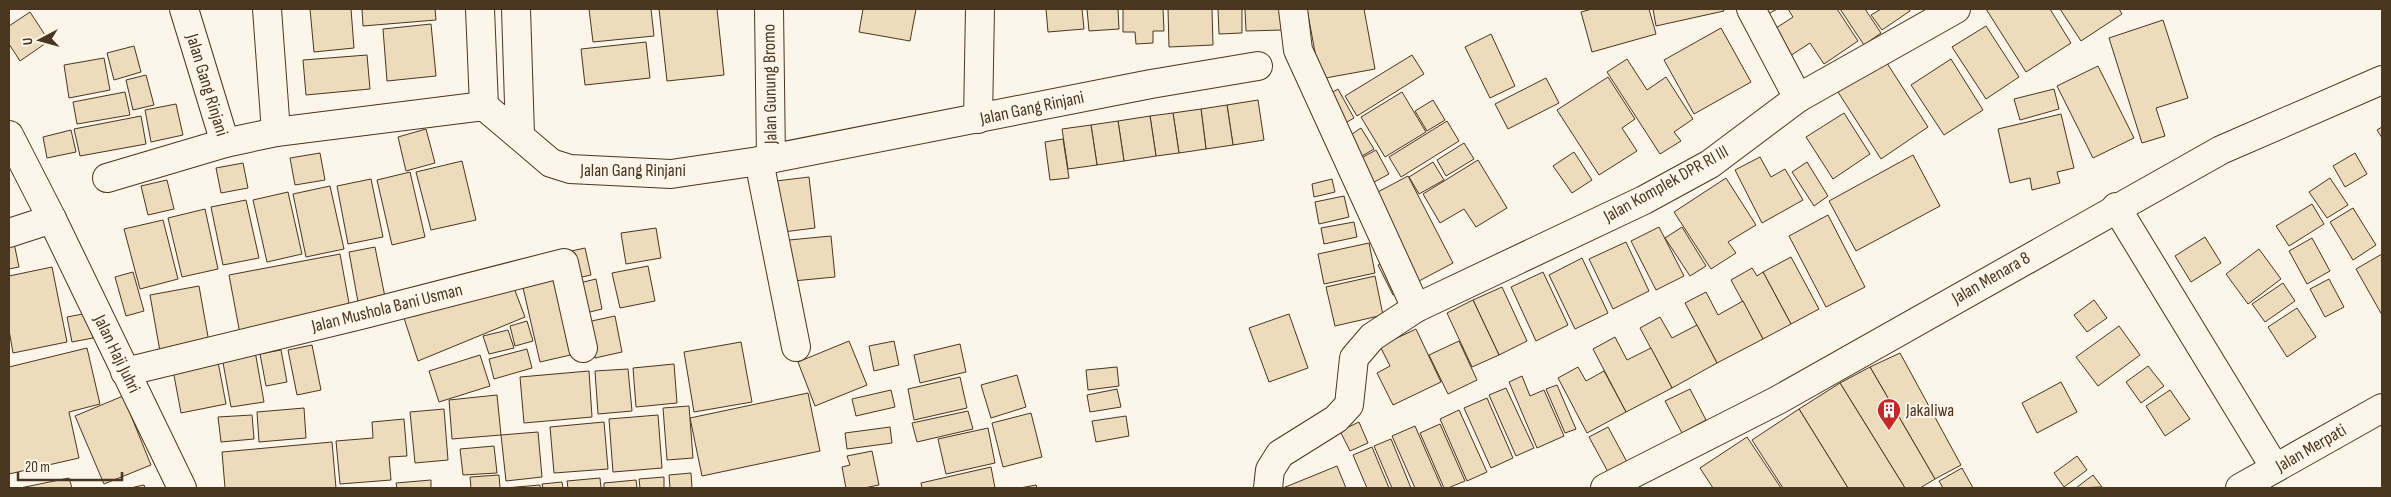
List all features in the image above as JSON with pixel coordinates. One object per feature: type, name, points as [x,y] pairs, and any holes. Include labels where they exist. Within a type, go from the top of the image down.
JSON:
[{"type":"street","name":"Jalan Gang Rinjani","points":[[184,9],[225,144],[276,132],[484,106],[520,134],[551,163],[570,169],[671,174],[765,160],[978,120],[1152,84],[1258,66]]},
{"type":"street","points":[[267,9],[276,132]]},
{"type":"street","points":[[480,9],[484,106]]},
{"type":"street","points":[[516,9],[520,134]]},
{"type":"street","name":"Jalan Gunung Bromo","points":[[769,9],[765,160],[796,347]]},
{"type":"street","points":[[978,120],[980,9]]},
{"type":"street","points":[[1293,9],[1298,50],[1416,308]]},
{"type":"street","points":[[1751,9],[1798,98]]},
{"type":"street","name":"Jalan Komplek DPR RI III","points":[[1268,488],[1270,470],[1280,454],[1336,419],[1349,405],[1354,358],[1372,337],[1416,308],[1644,200],[1710,164],[1798,98],[1956,9]]},
{"type":"street","name":"Jalan Menara 8","points":[[1605,488],[1778,400],[2116,207],[2221,150],[2382,80]]},
{"type":"street","name":"Jalan Haji Juhri","points":[[9,135],[52,219],[182,488]]},
{"type":"street","points":[[107,178],[225,144]]},
{"type":"street","points":[[2116,207],[2275,468]]},
{"type":"street","points":[[9,233],[52,219]]},
{"type":"street","name":"Jalan Mushola Bani Usman","points":[[125,372],[352,318],[564,263],[583,348]]},
{"type":"street","name":"Jalan Merpati","points":[[2240,488],[2382,408]]},
{"type":"building","points":[[310,9],[351,9],[354,48],[314,52]]},
{"type":"building","points":[[362,9],[435,9],[436,20],[363,26]]},
{"type":"building","points":[[589,9],[651,9],[654,36],[593,42]]},
{"type":"building","points":[[659,9],[717,9],[724,75],[667,81]]},
{"type":"building","points":[[863,9],[916,9],[910,41],[859,32]]},
{"type":"building","points":[[1046,9],[1082,9],[1084,29],[1048,32]]},
{"type":"building","points":[[1087,9],[1118,9],[1119,29],[1089,31]]},
{"type":"building","points":[[1123,9],[1163,9],[1164,31],[1153,31],[1153,43],[1136,44],[1135,32],[1123,32]]},
{"type":"building","points":[[1168,9],[1212,9],[1213,45],[1169,47]]},
{"type":"building","points":[[1218,9],[1242,9],[1242,33],[1219,34]]},
{"type":"building","points":[[1245,9],[1282,9],[1283,30],[1246,31]]},
{"type":"building","points":[[1307,9],[1364,9],[1375,69],[1320,79]]},
{"type":"building","points":[[1592,9],[1649,9],[1656,34],[1592,52],[1581,12]]},
{"type":"building","points":[[1653,9],[1723,9],[1724,11],[1656,26]]},
{"type":"building","points":[[1760,9],[1777,9],[1765,16]]},
{"type":"building","points":[[1788,9],[1837,9],[1858,41],[1824,64],[1810,43],[1790,56],[1773,30],[1793,17]]},
{"type":"building","points":[[1840,9],[1865,9],[1881,33],[1864,45]]},
{"type":"building","points":[[1881,9],[1909,9],[1910,11],[1882,30],[1871,15]]},
{"type":"building","points":[[1986,9],[2050,9],[2071,43],[2026,72]]},
{"type":"building","points":[[2060,9],[2119,9],[2122,14],[2081,41]]},
{"type":"building","points":[[30,12],[49,41],[20,61],[9,44],[9,26]]},
{"type":"building","points":[[2163,20],[2188,98],[2156,108],[2165,136],[2142,143],[2109,38]]},
{"type":"building","points":[[431,24],[436,76],[387,81],[383,29]]},
{"type":"building","points":[[1986,26],[2019,77],[1986,99],[1952,47]]},
{"type":"building","points":[[1721,28],[1751,82],[1694,114],[1664,60]]},
{"type":"building","points":[[1491,34],[1515,86],[1490,98],[1465,47]]},
{"type":"building","points":[[646,42],[650,78],[585,85],[581,49]]},
{"type":"building","points":[[134,46],[141,72],[114,80],[107,53]]},
{"type":"building","points":[[367,55],[370,89],[306,95],[303,60]]},
{"type":"building","points":[[1412,55],[1424,74],[1357,116],[1345,96]]},
{"type":"building","points":[[104,58],[110,90],[69,98],[64,65]]},
{"type":"building","points":[[1627,59],[1647,90],[1666,77],[1693,119],[1674,132],[1681,141],[1660,154],[1607,72]]},
{"type":"building","points":[[1951,59],[1983,110],[1944,135],[1911,85]]},
{"type":"building","points":[[1885,60],[1928,127],[1881,159],[1838,92]]},
{"type":"building","points":[[2098,66],[2134,138],[2093,158],[2057,86]]},
{"type":"building","points":[[146,75],[154,105],[133,110],[126,80]]},
{"type":"building","points":[[1608,77],[1635,119],[1622,128],[1637,151],[1599,175],[1557,110]]},
{"type":"building","points":[[1546,78],[1559,103],[1508,129],[1495,104]]},
{"type":"building","points":[[1338,89],[1354,118],[1342,125],[1325,97]]},
{"type":"building","points":[[2054,89],[2059,109],[2020,120],[2014,99]]},
{"type":"building","points":[[125,92],[130,115],[77,124],[73,102]]},
{"type":"building","points":[[1402,92],[1426,132],[1385,157],[1361,117]]},
{"type":"building","points":[[1258,100],[1264,140],[1233,145],[1227,105]]},
{"type":"building","points":[[1433,100],[1445,120],[1427,131],[1415,111]]},
{"type":"building","points":[[176,104],[183,135],[151,142],[145,110]]},
{"type":"building","points":[[1227,105],[1233,145],[1206,149],[1201,109]]},
{"type":"building","points":[[1201,109],[1206,149],[1179,153],[1173,113]]},
{"type":"building","points":[[1173,113],[1179,153],[1156,156],[1150,116]]},
{"type":"building","points":[[1844,113],[1870,154],[1833,179],[1806,137]]},
{"type":"building","points":[[2061,114],[2074,168],[2057,172],[2060,183],[2032,190],[2030,178],[2010,183],[1998,129]]},
{"type":"building","points":[[141,116],[146,144],[80,156],[74,129]]},
{"type":"building","points":[[1150,116],[1156,156],[1124,161],[1118,121]]},
{"type":"building","points":[[1118,121],[1124,161],[1097,165],[1091,125]]},
{"type":"building","points":[[1447,121],[1459,141],[1401,177],[1389,157]]},
{"type":"building","points":[[1091,125],[1097,165],[1068,169],[1062,129]]},
{"type":"building","points":[[2382,127],[2382,138],[2377,130]]},
{"type":"building","points":[[1361,128],[1374,149],[1362,156],[1349,136]]},
{"type":"building","points":[[426,129],[435,163],[406,171],[398,137]]},
{"type":"building","points":[[71,130],[76,152],[47,158],[43,137]]},
{"type":"building","points":[[1063,139],[1069,178],[1050,180],[1045,142]]},
{"type":"building","points":[[1464,143],[1474,159],[1446,176],[1437,160]]},
{"type":"building","points":[[1376,150],[1389,174],[1365,187],[1352,163]]},
{"type":"building","points":[[1574,152],[1592,180],[1572,193],[1553,166]]},
{"type":"building","points":[[320,153],[325,180],[295,185],[290,158]]},
{"type":"building","points":[[2355,153],[2367,174],[2345,187],[2333,166]]},
{"type":"building","points":[[1913,155],[1940,206],[1856,251],[1829,201]]},
{"type":"building","points":[[1760,157],[1771,177],[1785,169],[1803,200],[1762,223],[1735,170]]},
{"type":"building","points":[[1478,160],[1507,208],[1476,227],[1464,209],[1440,223],[1423,194]]},
{"type":"building","points":[[462,161],[476,220],[431,230],[416,172]]},
{"type":"building","points":[[1433,162],[1444,180],[1419,194],[1409,177]]},
{"type":"building","points":[[1807,162],[1828,196],[1814,206],[1792,172]]},
{"type":"building","points":[[243,163],[248,188],[221,193],[216,168]]},
{"type":"building","points":[[410,172],[425,237],[392,245],[377,180]]},
{"type":"building","points":[[1408,176],[1453,263],[1419,281],[1374,194]]},
{"type":"building","points":[[809,177],[815,228],[783,232],[776,181]]},
{"type":"building","points":[[1726,178],[1756,225],[1728,242],[1736,253],[1711,269],[1674,212]]},
{"type":"building","points":[[2330,178],[2348,205],[2327,218],[2309,192]]},
{"type":"building","points":[[371,179],[383,237],[348,244],[337,186]]},
{"type":"building","points":[[1332,179],[1335,192],[1314,197],[1312,184]]},
{"type":"building","points":[[167,180],[174,209],[148,215],[141,186]]},
{"type":"building","points":[[330,186],[344,249],[306,257],[293,194]]},
{"type":"building","points":[[288,192],[302,254],[267,262],[253,200]]},
{"type":"building","points":[[1344,196],[1349,217],[1319,224],[1315,202]]},
{"type":"building","points":[[246,200],[259,258],[223,265],[211,207]]},
{"type":"building","points":[[2312,204],[2324,224],[2289,246],[2276,226]]},
{"type":"building","points":[[2353,208],[2376,245],[2353,260],[2330,222]]},
{"type":"building","points":[[205,209],[218,269],[182,277],[168,218]]},
{"type":"building","points":[[1828,215],[1865,287],[1826,307],[1789,236]]},
{"type":"building","points":[[163,220],[178,279],[140,289],[124,229]]},
{"type":"building","points":[[1354,222],[1357,237],[1324,244],[1321,228]]},
{"type":"building","points":[[1659,227],[1684,276],[1656,290],[1631,241]]},
{"type":"building","points":[[1682,227],[1706,266],[1690,276],[1665,238]]},
{"type":"building","points":[[656,228],[661,258],[626,264],[621,233]]},
{"type":"building","points":[[831,236],[835,277],[793,281],[789,240]]},
{"type":"building","points":[[2205,237],[2221,263],[2191,282],[2175,256]]},
{"type":"building","points":[[2312,238],[2330,271],[2307,284],[2289,251]]},
{"type":"building","points":[[1626,242],[1649,291],[1613,309],[1589,259]]},
{"type":"building","points":[[14,243],[19,267],[9,269],[9,244]]},
{"type":"building","points":[[1369,243],[1375,273],[1324,284],[1318,254]]},
{"type":"building","points":[[375,247],[385,297],[358,302],[349,252]]},
{"type":"building","points":[[585,248],[591,275],[573,279],[567,252]]},
{"type":"building","points":[[2259,249],[2281,279],[2248,304],[2226,274]]},
{"type":"building","points":[[340,254],[351,314],[240,334],[229,275]]},
{"type":"building","points":[[2382,254],[2382,315],[2356,269]]},
{"type":"building","points":[[1791,257],[1819,309],[1791,324],[1763,272]]},
{"type":"building","points":[[1582,258],[1608,313],[1575,329],[1549,275]]},
{"type":"building","points":[[1390,259],[1405,289],[1393,295],[1378,265]]},
{"type":"building","points":[[648,266],[655,301],[620,308],[612,273]]},
{"type":"building","points":[[52,267],[67,342],[13,353],[9,330],[9,276]]},
{"type":"building","points":[[1752,268],[1757,276],[1763,272],[1791,324],[1763,339],[1731,280]]},
{"type":"building","points":[[561,270],[579,353],[540,362],[521,279]]},
{"type":"building","points":[[133,272],[144,311],[126,316],[115,277]]},
{"type":"building","points":[[1543,272],[1568,325],[1536,341],[1511,287]]},
{"type":"building","points":[[1375,276],[1383,315],[1335,326],[1326,287]]},
{"type":"building","points":[[596,279],[602,309],[582,314],[575,284]]},
{"type":"building","points":[[2329,279],[2344,307],[2325,317],[2310,289]]},
{"type":"building","points":[[511,280],[525,317],[418,361],[400,306]]},
{"type":"building","points":[[2283,283],[2295,301],[2265,322],[2252,304]]},
{"type":"building","points":[[199,286],[210,348],[161,357],[150,295]]},
{"type":"building","points":[[1502,287],[1527,341],[1499,355],[1473,300]]},
{"type":"building","points":[[1706,292],[1718,315],[1743,301],[1763,339],[1717,363],[1685,303]]},
{"type":"building","points":[[1473,300],[1499,355],[1472,367],[1447,313]]},
{"type":"building","points":[[2094,300],[2107,318],[2087,332],[2074,315]]},
{"type":"building","points":[[2297,308],[2316,337],[2287,357],[2268,327]]},
{"type":"building","points":[[88,313],[93,338],[72,342],[67,317]]},
{"type":"building","points":[[1289,314],[1308,368],[1269,382],[1249,328]]},
{"type":"building","points":[[615,316],[622,352],[595,358],[587,322]]},
{"type":"building","points":[[1660,317],[1672,338],[1697,325],[1717,363],[1672,388],[1640,328]]},
{"type":"building","points":[[527,321],[533,341],[515,346],[510,326]]},
{"type":"building","points":[[2119,326],[2140,355],[2098,386],[2076,357]]},
{"type":"building","points":[[1416,329],[1441,382],[1393,405],[1377,373],[1390,366],[1380,346]]},
{"type":"building","points":[[508,330],[514,348],[489,354],[483,336]]},
{"type":"building","points":[[1615,337],[1627,360],[1651,348],[1672,388],[1626,412],[1593,349]]},
{"type":"building","points":[[849,341],[867,385],[815,406],[798,362]]},
{"type":"building","points":[[894,341],[899,365],[874,371],[869,346]]},
{"type":"building","points":[[1459,341],[1477,380],[1448,394],[1429,355]]},
{"type":"building","points":[[741,342],[752,402],[694,412],[684,352]]},
{"type":"building","points":[[960,344],[966,372],[920,383],[914,355]]},
{"type":"building","points":[[312,345],[321,390],[297,395],[288,350]]},
{"type":"building","points":[[87,348],[100,404],[69,412],[79,458],[9,474],[9,367]]},
{"type":"building","points":[[527,349],[532,368],[494,379],[489,359]]},
{"type":"building","points":[[281,350],[287,382],[266,386],[260,354]]},
{"type":"building","points":[[255,351],[264,402],[231,407],[222,357]]},
{"type":"building","points":[[1900,353],[1961,465],[1935,479],[1870,367]]},
{"type":"building","points":[[480,355],[490,386],[439,402],[429,371]]},
{"type":"building","points":[[218,362],[226,404],[181,413],[173,370]]},
{"type":"building","points":[[674,364],[677,403],[636,407],[633,368]]},
{"type":"building","points":[[2148,366],[2164,386],[2141,403],[2126,382]]},
{"type":"building","points":[[1117,367],[1119,386],[1088,390],[1086,370]]},
{"type":"building","points":[[1578,367],[1586,381],[1604,371],[1626,412],[1587,433],[1558,378]]},
{"type":"building","name":"Jakaliwa","points":[[1870,367],[1935,479],[1920,488],[1905,488],[1840,383]]},
{"type":"building","points":[[628,369],[632,411],[598,414],[595,371]]},
{"type":"building","points":[[589,371],[592,417],[524,423],[520,377]]},
{"type":"building","points":[[1017,375],[1026,407],[991,418],[981,385]]},
{"type":"building","points":[[1522,376],[1530,396],[1544,390],[1564,436],[1537,448],[1509,382]]},
{"type":"building","points":[[960,377],[967,408],[914,420],[908,389]]},
{"type":"building","points":[[2061,382],[2077,412],[2037,433],[2022,403]]},
{"type":"building","points":[[1840,383],[1905,488],[1848,488],[1799,409]]},
{"type":"building","points":[[1557,385],[1576,429],[1565,433],[1546,389]]},
{"type":"building","points":[[1506,388],[1534,448],[1516,456],[1489,395]]},
{"type":"building","points":[[1117,389],[1121,407],[1090,412],[1087,395]]},
{"type":"building","points":[[1690,389],[1706,420],[1682,433],[1665,401]]},
{"type":"building","points":[[891,390],[895,407],[856,416],[852,399]]},
{"type":"building","points":[[2170,390],[2190,419],[2165,436],[2146,406]]},
{"type":"building","points":[[808,393],[820,451],[702,476],[690,418]]},
{"type":"building","points":[[497,395],[501,435],[452,439],[449,400]]},
{"type":"building","points":[[123,396],[151,465],[104,484],[75,416]]},
{"type":"building","points":[[1487,398],[1513,458],[1491,468],[1464,408]]},
{"type":"building","points":[[689,406],[693,458],[667,460],[663,408]]},
{"type":"building","points":[[304,408],[306,438],[259,442],[257,412]]},
{"type":"building","points":[[444,409],[448,460],[415,463],[410,412]]},
{"type":"building","points":[[1799,409],[1848,488],[1783,488],[1752,440]]},
{"type":"building","points":[[1459,410],[1487,472],[1467,481],[1440,419]]},
{"type":"building","points":[[968,411],[973,429],[917,442],[912,423]]},
{"type":"building","points":[[1031,413],[1042,457],[1003,467],[992,423]]},
{"type":"building","points":[[252,415],[254,439],[221,442],[218,417]]},
{"type":"building","points":[[658,415],[662,468],[613,472],[609,419]]},
{"type":"building","points":[[1126,416],[1129,436],[1096,442],[1092,421]]},
{"type":"building","points":[[404,419],[407,456],[389,457],[391,480],[340,484],[336,441],[373,438],[372,422]]},
{"type":"building","points":[[604,422],[608,469],[554,473],[550,427]]},
{"type":"building","points":[[1359,422],[1368,443],[1350,451],[1340,431]]},
{"type":"building","points":[[1440,424],[1465,481],[1448,488],[1444,488],[1420,433]]},
{"type":"building","points":[[1415,426],[1442,488],[1415,488],[1392,436]]},
{"type":"building","points":[[890,427],[892,443],[847,449],[845,433]]},
{"type":"building","points":[[1608,427],[1627,462],[1608,472],[1589,437]]},
{"type":"building","points":[[988,428],[995,463],[946,474],[938,439]]},
{"type":"building","points":[[538,432],[542,477],[506,481],[501,435]]},
{"type":"building","points":[[1747,437],[1781,488],[1713,488],[1700,468]]},
{"type":"building","points":[[1391,439],[1411,488],[1392,488],[1374,446]]},
{"type":"building","points":[[332,442],[336,488],[225,488],[222,452]]},
{"type":"building","points":[[494,446],[497,473],[463,475],[460,449]]},
{"type":"building","points":[[1372,447],[1389,488],[1367,488],[1353,455]]},
{"type":"building","points":[[872,451],[879,485],[864,488],[846,488],[842,467],[850,465],[847,456]]},
{"type":"building","points":[[2077,456],[2087,470],[2064,487],[2054,473]]},
{"type":"building","points":[[1337,466],[1346,488],[1283,488]]},
{"type":"building","points":[[991,467],[995,488],[922,488],[921,483]]},
{"type":"building","points":[[1962,468],[1973,488],[1943,488],[1939,481]]},
{"type":"building","points":[[691,473],[692,488],[670,488],[669,475]]},
{"type":"building","points":[[499,475],[500,488],[471,488],[470,477]]},
{"type":"building","points":[[2093,475],[2102,487],[2076,488]]},
{"type":"building","points":[[664,477],[664,488],[640,488],[639,479]]},
{"type":"building","points":[[69,478],[72,488],[20,488]]},
{"type":"building","points":[[600,478],[601,488],[568,488],[567,481]]},
{"type":"building","points":[[431,480],[431,488],[397,488],[396,483]]},
{"type":"building","points":[[636,480],[637,488],[604,488],[604,483]]},
{"type":"building","points":[[562,482],[563,488],[543,488],[542,484]]},
{"type":"building","points":[[144,485],[145,488],[130,488]]},
{"type":"building","points":[[540,485],[540,488],[505,488]]},
{"type":"building","points":[[1036,485],[1037,488],[1020,488]]},
{"type":"place","name":"Jakaliwa","points":[[1889,431]]}]
